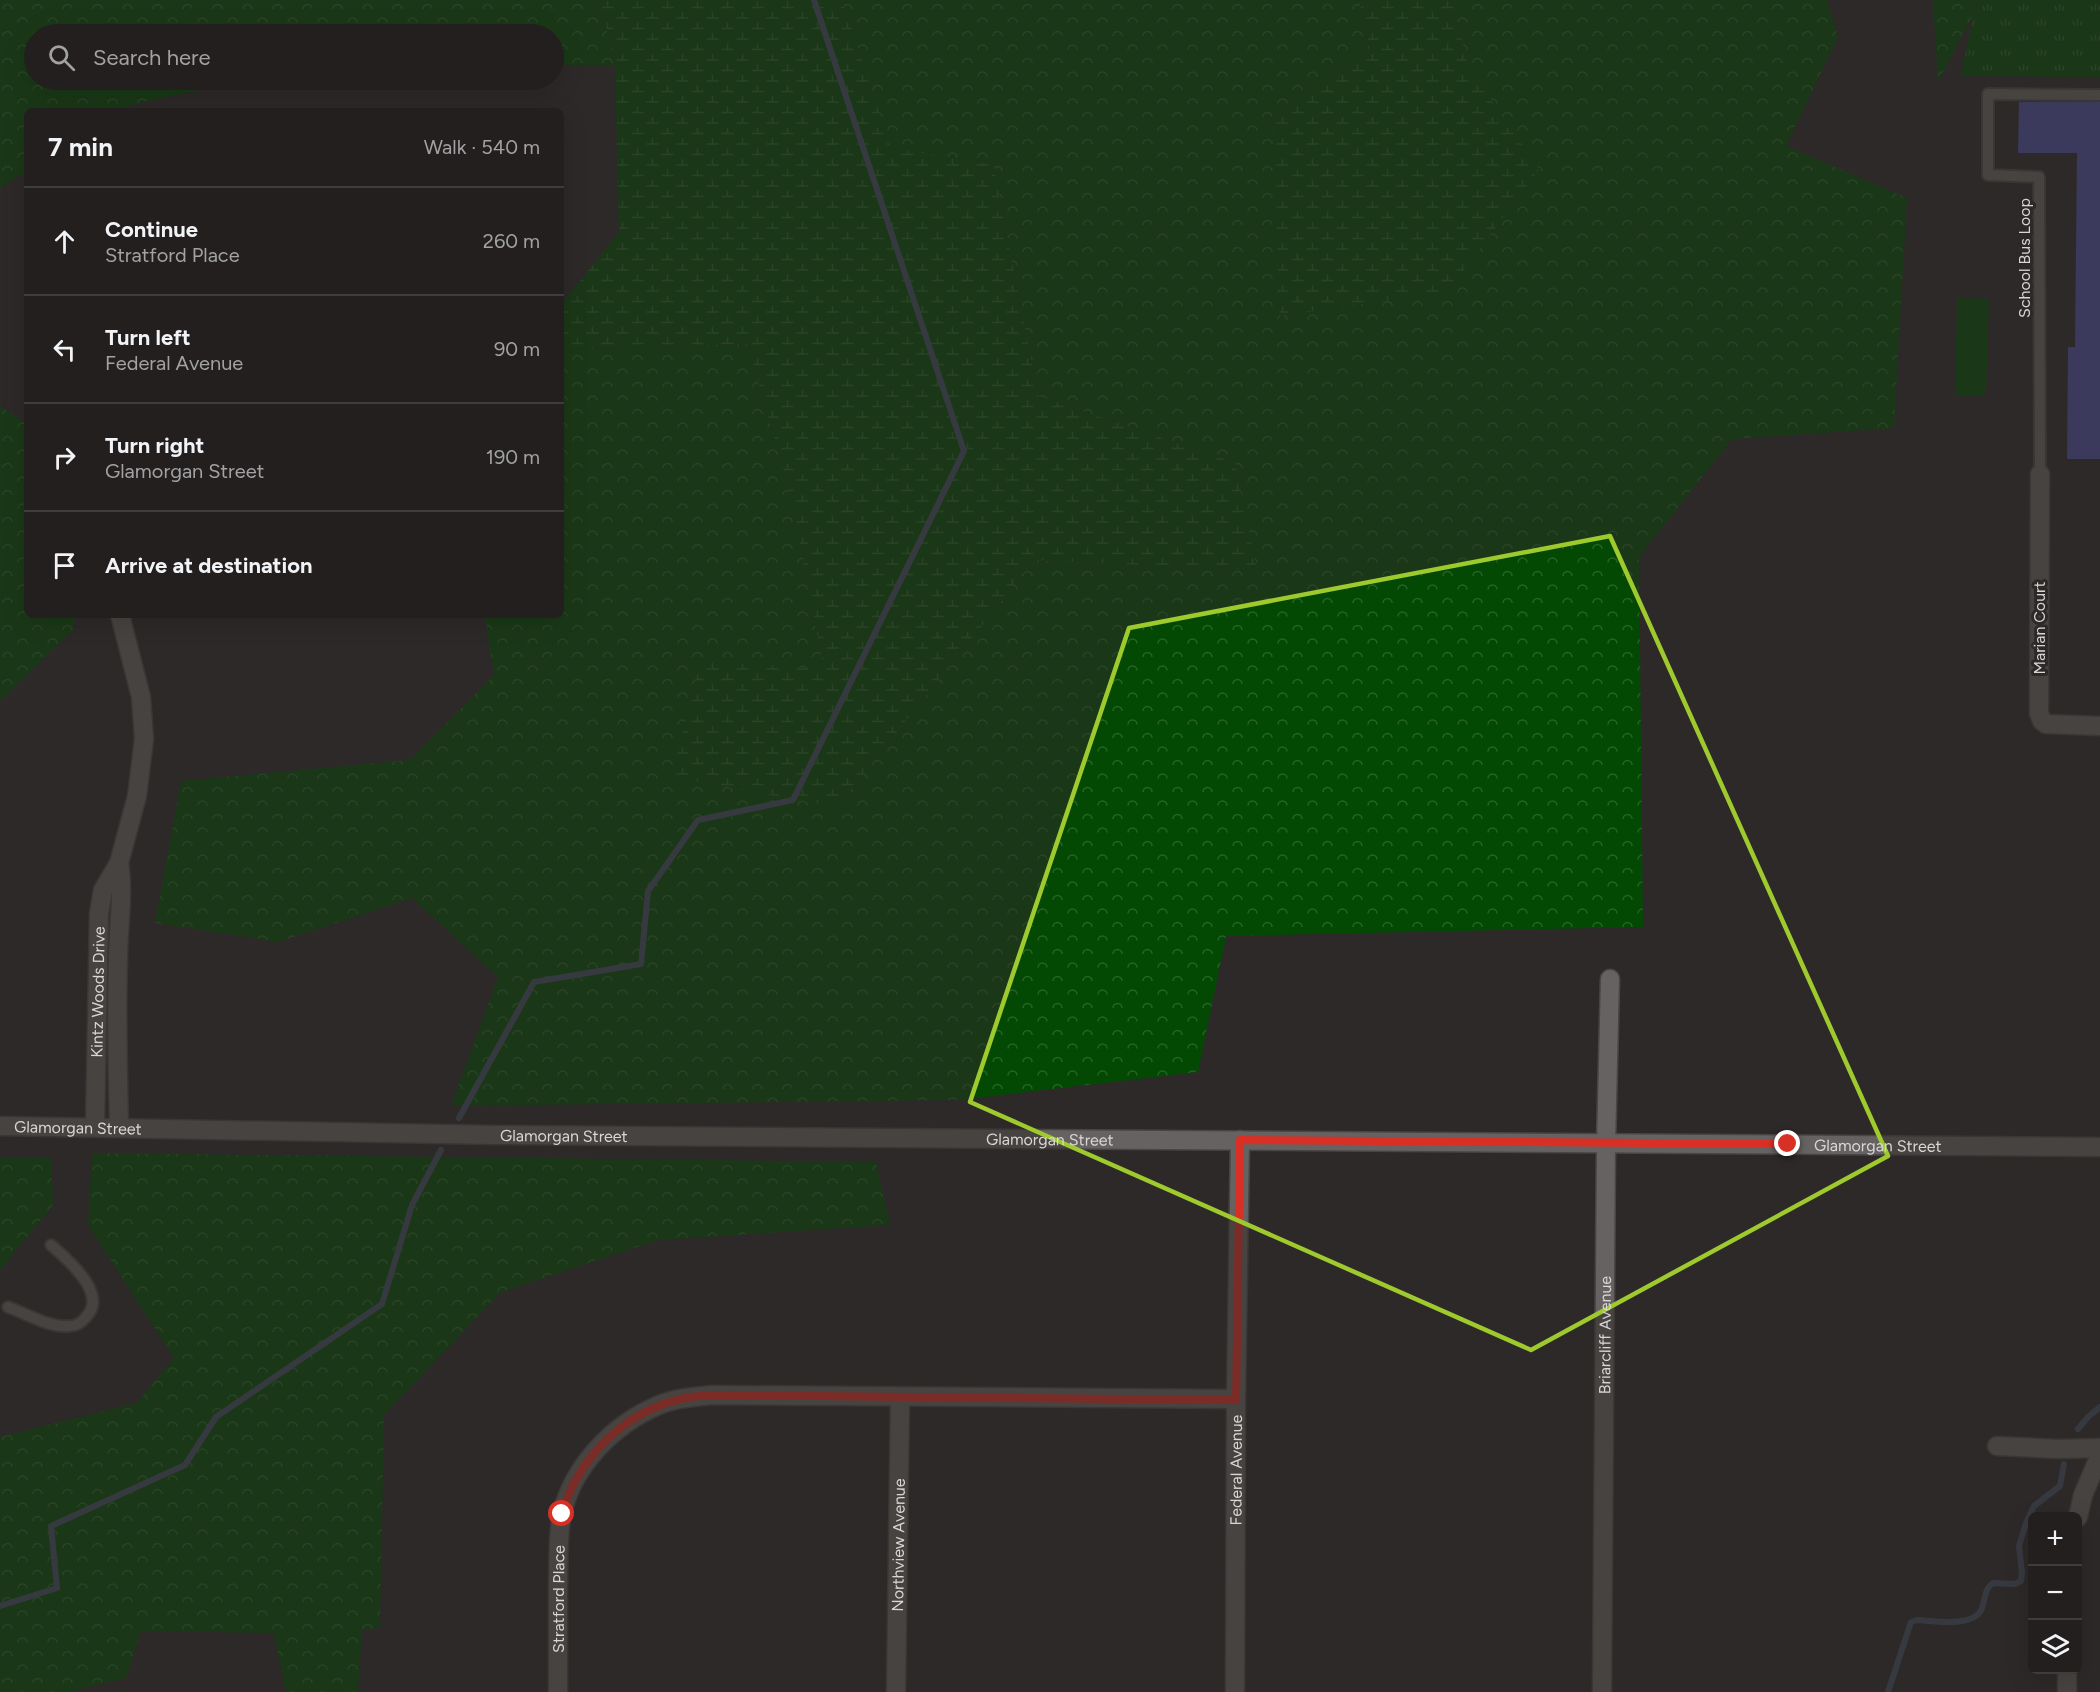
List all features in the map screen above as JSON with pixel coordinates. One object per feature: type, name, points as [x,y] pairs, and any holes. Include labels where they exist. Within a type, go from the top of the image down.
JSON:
[{"type":"street","name":"Marian Court","points":[[2040,474],[2039,713],[2046,724],[2100,726]]},
{"type":"street","name":"Kintz Woods Drive","points":[[96,1126],[99,913],[106,883],[119,863],[137,796],[144,739],[141,697],[121,618]]},
{"type":"street","name":"Kintz Woods Drive","points":[[119,863],[122,881],[118,925],[117,988],[119,1127]]},
{"type":"street","name":"Briarcliff Avenue","points":[[1602,1692],[1606,1144],[1610,979]]},
{"type":"street","points":[[98,988],[117,988]]},
{"type":"street","name":"Glamorgan Street","points":[[0,1126],[96,1126],[408,1134],[2100,1147]]},
{"type":"street","name":"Federal Avenue","points":[[1235,1692],[1240,1140]]},
{"type":"street","name":"Stratford Place","points":[[558,1692],[559,1556],[562,1514],[577,1476],[592,1454],[612,1434],[635,1418],[659,1406],[685,1398],[713,1395],[1236,1400]]},
{"type":"street","name":"Northview Avenue","points":[[897,1692],[900,1397]]},
{"type":"street","points":[[1997,1446],[2057,1449],[2100,1448]]},
{"type":"street","points":[[2079,1512],[2083,1495],[2100,1455]]},
{"type":"street","points":[[2067,1674],[2067,1692]]},
{"type":"lane","name":"School Bus Loop","points":[[2040,474],[2039,177],[1988,175],[1988,94],[2100,95]]},
{"type":"lane","points":[[8,1306],[55,1325],[73,1327],[91,1312],[93,1300],[86,1282],[75,1267],[51,1245]]},
{"type":"highlighted area","points":[[1610,536],[1888,1156],[1531,1350],[970,1102],[1129,628]]},
{"type":"green space","points":[[0,0],[600,0],[615,65],[564,65],[564,24],[24,24],[24,90],[199,90],[131,105],[126,108],[24,108],[24,173],[0,188]]},
{"type":"green space","points":[[600,0],[842,0],[891,148],[993,164],[1038,396],[1235,463],[1257,570],[1034,560],[837,807],[671,777],[701,661],[824,669],[788,484],[747,344],[564,350],[564,301],[619,232],[615,65]]},
{"type":"green space","points":[[842,0],[1359,0],[1370,48],[1272,115],[1539,170],[1468,66],[1452,0],[1827,0],[1838,37],[1786,146],[1907,198],[1894,428],[1732,439],[1639,557],[1643,927],[1226,936],[1198,1072],[958,1100],[451,1106],[498,977],[412,898],[278,942],[155,923],[181,781],[410,760],[494,675],[485,618],[564,618],[564,350],[747,344],[788,484],[824,669],[837,807],[1034,560],[1256,570],[1235,463],[1038,396],[993,164],[891,149]]},
{"type":"green space","points":[[1359,0],[1452,0],[1468,66],[1539,169],[1449,291],[1280,316],[1272,115],[1370,48]]},
{"type":"green space","points":[[1933,0],[1972,0],[1973,15],[1938,82]]},
{"type":"green space","points":[[1972,0],[2100,0],[2100,77],[1961,76],[1973,15]]},
{"type":"green space","points":[[1957,298],[1989,299],[1986,395],[1955,395]]},
{"type":"green space","points":[[0,406],[24,422],[24,618],[75,618],[73,630],[0,701]]},
{"type":"green space","points":[[92,1153],[876,1162],[890,1225],[658,1240],[501,1292],[384,1415],[380,1628],[362,1630],[358,1692],[286,1692],[274,1633],[141,1631],[126,1678],[66,1692],[0,1692],[0,1437],[137,1403],[174,1358],[88,1225]]},
{"type":"green space","points":[[0,1157],[51,1158],[53,1205],[0,1270]]},
{"type":"building","points":[[2019,102],[2100,102],[2100,459],[2067,459],[2068,347],[2075,347],[2077,153],[2018,153]]},
{"type":"waterway","points":[[459,1118],[534,982],[641,964],[648,891],[698,820],[793,800],[964,451],[814,0]]},
{"type":"waterway","points":[[0,1606],[57,1588],[51,1526],[185,1465],[216,1417],[382,1304],[412,1205],[441,1150]]},
{"type":"waterway","points":[[2078,1429],[2100,1407]]},
{"type":"waterway","points":[[1888,1692],[1911,1622],[1917,1620],[1963,1621],[1978,1614],[1990,1585],[1993,1583],[2015,1584],[2021,1581],[2019,1546],[2026,1523],[2034,1506],[2060,1486],[2064,1464]]},
{"type":"route","points":[[562,1514],[577,1476],[592,1454],[612,1434],[635,1418],[659,1406],[685,1398],[713,1395],[1236,1400],[1240,1140],[1788,1144]]}]
